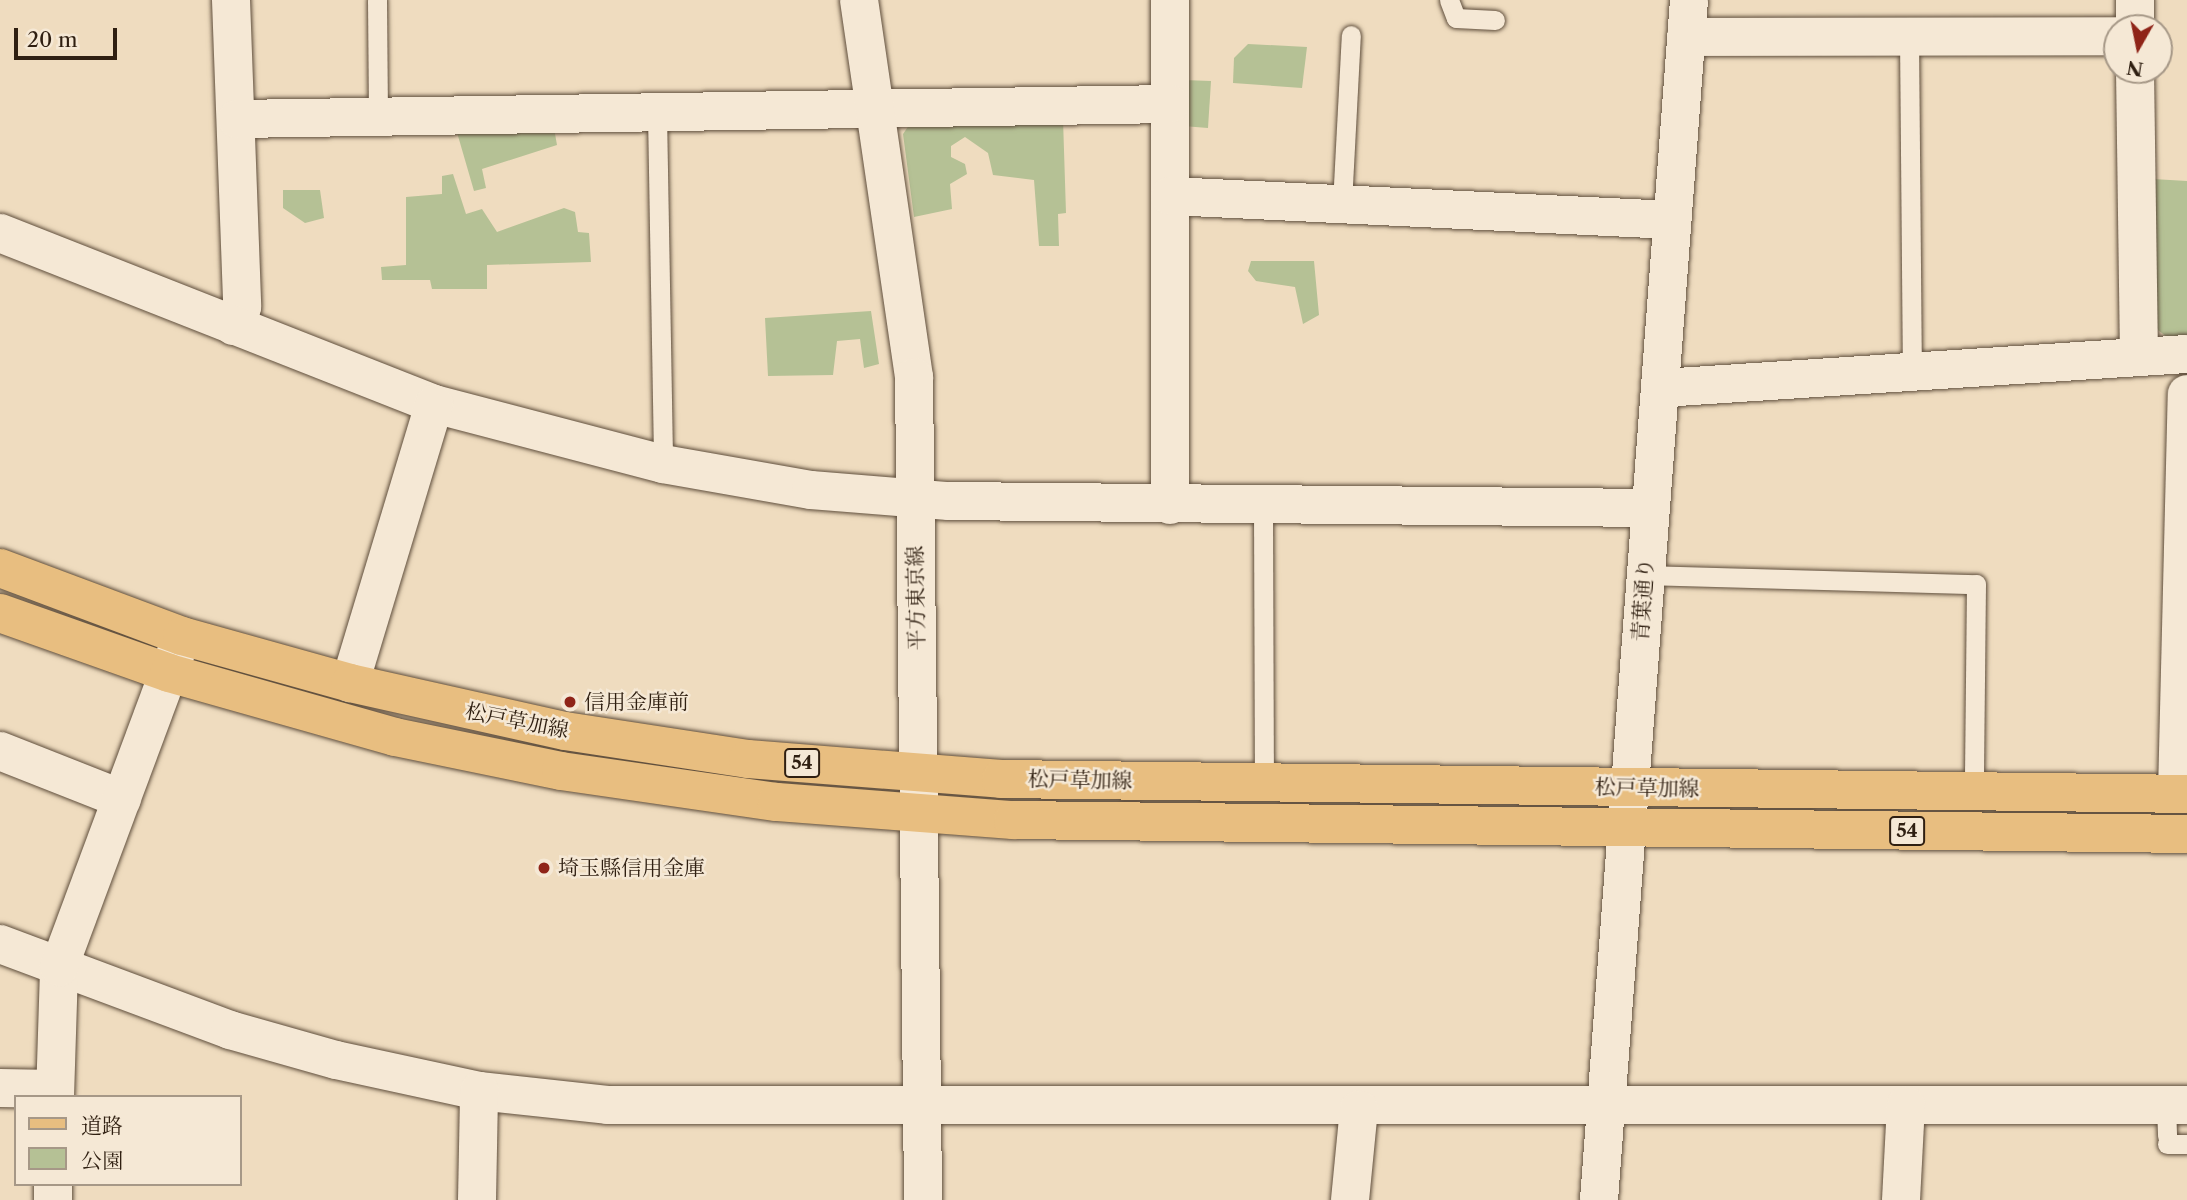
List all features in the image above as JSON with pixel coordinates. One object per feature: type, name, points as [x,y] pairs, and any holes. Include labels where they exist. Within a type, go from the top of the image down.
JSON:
[{"type":"main road","name":"松戸草加線","points":[[0,568],[182,636],[350,684],[578,733],[748,759],[919,774],[1264,783],[2182,793]]},
{"type":"main road","name":"松戸草加線","points":[[2,618],[169,673],[395,737],[561,771],[699,792],[919,814],[1628,828],[2187,834]]},
{"type":"street","points":[[231,0],[242,307],[233,326]]},
{"type":"street","name":"平方東京線","points":[[859,0],[878,109],[914,377],[923,1200]]},
{"type":"street","points":[[1170,0],[1170,505]]},
{"type":"street","points":[[1688,19],[1909,37],[2103,36]]},
{"type":"street","name":"青葉通り","points":[[1599,1200],[1688,19]]},
{"type":"street","points":[[2135,84],[2139,357]]},
{"type":"street","points":[[237,119],[1170,104]]},
{"type":"street","points":[[1170,196],[1672,220]]},
{"type":"street","points":[[0,233],[434,404],[663,464],[914,500],[1263,508],[1650,508]]},
{"type":"street","points":[[1662,388],[2187,354]]},
{"type":"street","points":[[2182,793],[2187,394]]},
{"type":"street","points":[[350,684],[434,404]]},
{"type":"street","points":[[0,1088],[55,1093],[59,967],[182,636]]},
{"type":"street","points":[[0,751],[122,799]]},
{"type":"street","points":[[0,944],[230,1030],[480,1091],[644,1107],[1359,1109],[1906,1105],[2172,1123]]},
{"type":"street","points":[[477,1200],[480,1091]]},
{"type":"street","points":[[1900,1200],[1906,1105]]},
{"type":"street","points":[[1350,1200],[1359,1109]]},
{"type":"lane","points":[[377,0],[378,117]]},
{"type":"lane","points":[[1449,0],[1456,18],[1495,20]]},
{"type":"lane","points":[[1342,204],[1351,35]]},
{"type":"lane","points":[[1909,37],[1912,371]]},
{"type":"lane","points":[[657,113],[663,464]]},
{"type":"lane","points":[[1263,508],[1264,783]]},
{"type":"lane","points":[[1644,575],[1976,584],[1974,792]]},
{"type":"lane","points":[[2172,1123],[2187,1144]]},
{"type":"green space","points":[[1248,44],[1307,47],[1302,88],[1233,83],[1234,58]]},
{"type":"green space","points":[[1183,80],[1211,81],[1208,128],[1183,126]]},
{"type":"green space","points":[[1063,119],[1066,213],[1058,214],[1059,246],[1039,246],[1034,180],[993,175],[988,153],[965,137],[951,146],[951,157],[965,164],[967,174],[950,184],[952,209],[914,217],[903,134],[912,121]]},
{"type":"green space","points":[[554,128],[557,145],[482,169],[486,188],[474,191],[456,129]]},
{"type":"green space","points":[[453,174],[466,214],[482,209],[497,232],[564,208],[575,212],[578,232],[589,233],[591,262],[487,265],[487,289],[432,289],[430,280],[382,280],[381,267],[406,265],[406,197],[442,194],[442,176]]},
{"type":"green space","points":[[2153,179],[2187,181],[2187,336],[2167,337],[2154,327]]},
{"type":"green space","points":[[283,190],[320,190],[324,218],[305,223],[283,208]]},
{"type":"green space","points":[[1251,261],[1314,261],[1319,315],[1303,324],[1295,287],[1256,281],[1248,271]]},
{"type":"green space","points":[[871,311],[879,364],[864,368],[860,339],[837,341],[833,375],[768,376],[765,318]]},
{"type":"place","name":"信用金庫前","points":[[570,702]]},
{"type":"place","name":"埼玉縣信用金庫","points":[[544,868]]}]
